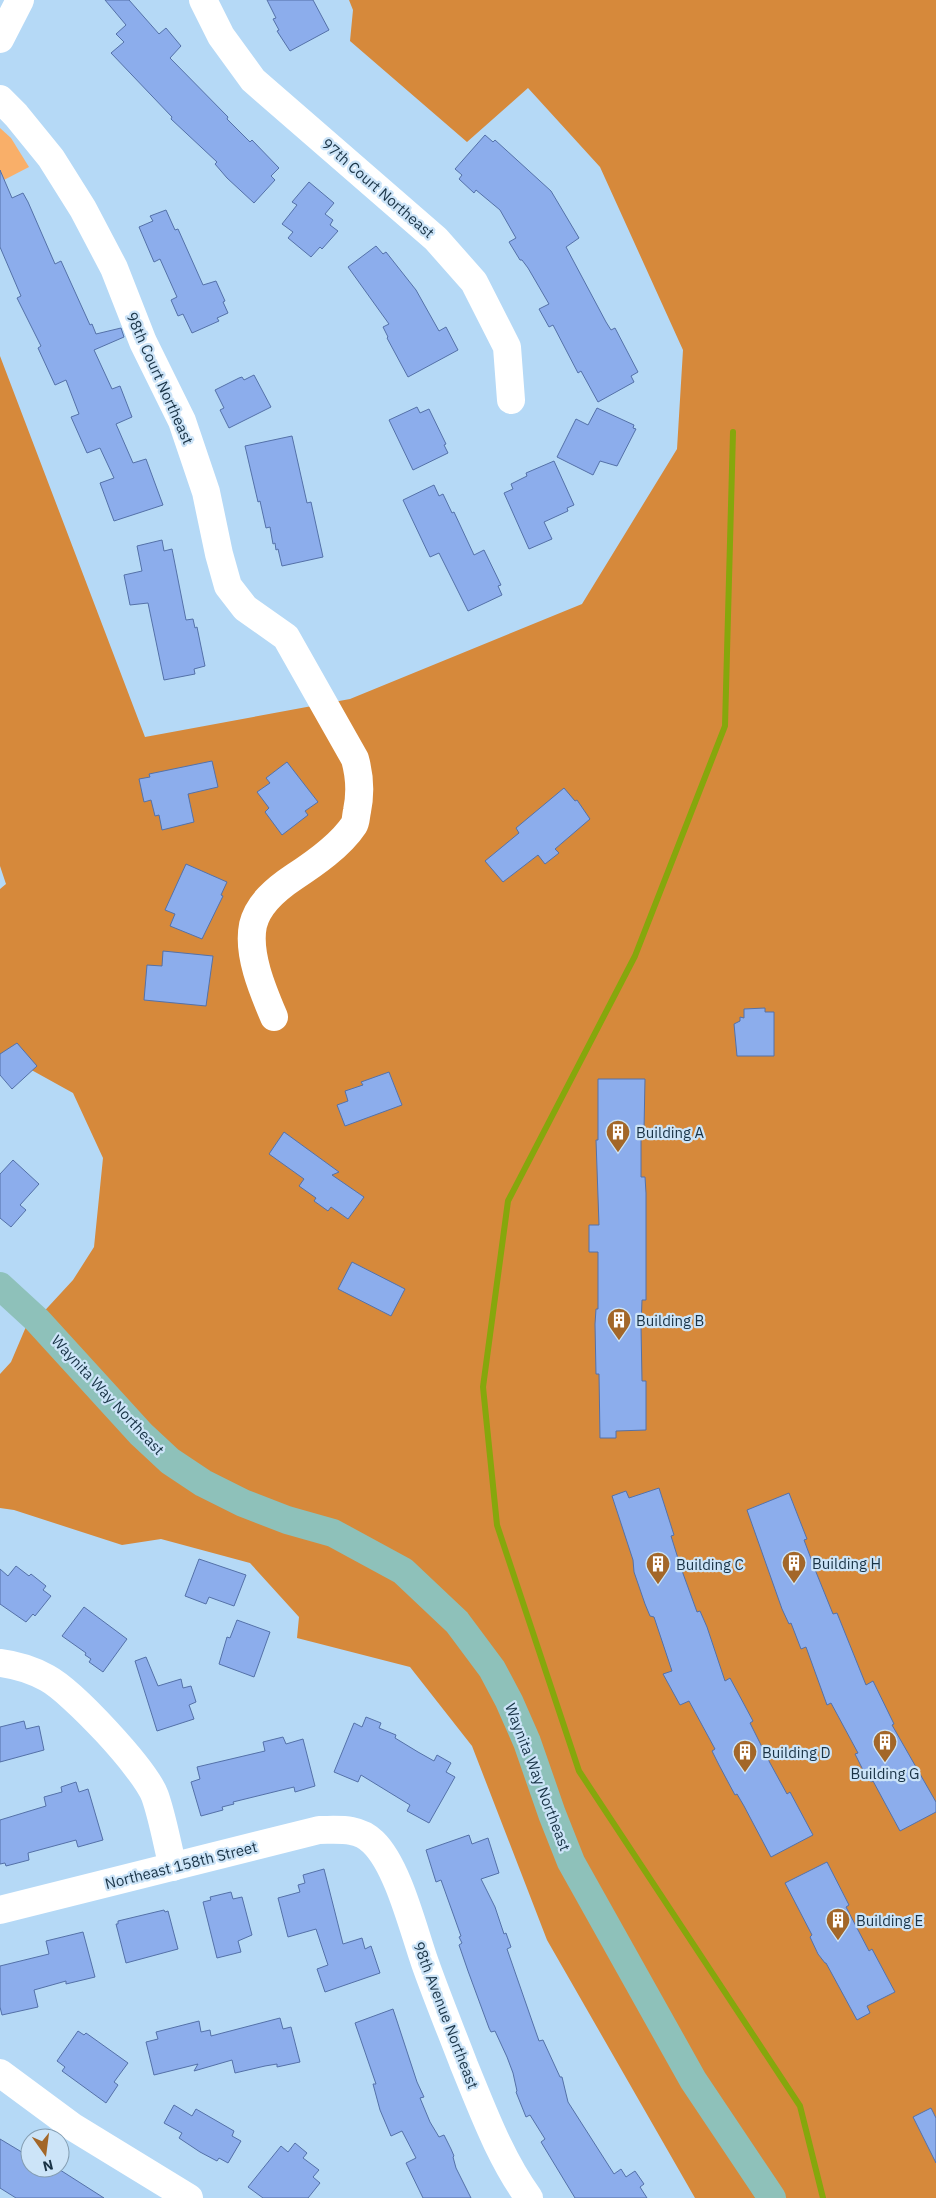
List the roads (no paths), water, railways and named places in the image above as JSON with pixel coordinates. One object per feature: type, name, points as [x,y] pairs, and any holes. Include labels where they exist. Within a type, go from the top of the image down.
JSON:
[{"type":"main road","name":"Waynita Way Northeast","points":[[0,1286],[37,1320],[141,1434],[170,1461],[203,1483],[243,1503],[287,1520],[333,1533],[403,1571],[457,1622],[492,1669],[509,1701],[527,1742],[571,1862],[692,2080],[772,2198]]},
{"type":"street","points":[[0,39],[20,0]]},
{"type":"street","name":"97th Court Northeast","points":[[203,0],[220,36],[253,80],[436,239],[474,282],[507,348],[511,400]]},
{"type":"street","name":"98th Court Northeast","points":[[0,99],[16,115],[51,158],[83,209],[114,268],[143,342],[182,421],[206,492],[228,586],[245,608],[286,637],[355,759],[360,777],[360,794],[355,824],[321,859],[279,887],[261,906],[253,926],[253,953],[258,978],[274,1017]]},
{"type":"street","points":[[0,1663],[14,1664],[49,1679],[89,1713],[138,1769],[155,1796],[173,1867]]},
{"type":"street","name":"Northeast 158th Street","points":[[0,1910],[319,1830],[350,1830],[363,1834]]},
{"type":"street","name":"98th Avenue Northeast","points":[[363,1834],[373,1842],[388,1860],[432,1983],[480,2104],[498,2145],[529,2198]]},
{"type":"street","points":[[0,2073],[73,2127],[189,2198]]},
{"type":"waterway","points":[[733,432],[725,726],[635,956],[508,1201],[483,1387],[497,1525],[579,1771],[800,2106],[823,2198]]},
{"type":"place","name":"Building A","points":[[618,1153]]},
{"type":"place","name":"Building B","points":[[619,1341]]},
{"type":"place","name":"Building H","points":[[794,1584]]},
{"type":"place","name":"Building C","points":[[658,1585]]},
{"type":"place","name":"Building G","points":[[885,1763]]},
{"type":"place","name":"Building D","points":[[745,1773]]},
{"type":"place","name":"Building E","points":[[838,1941]]}]
